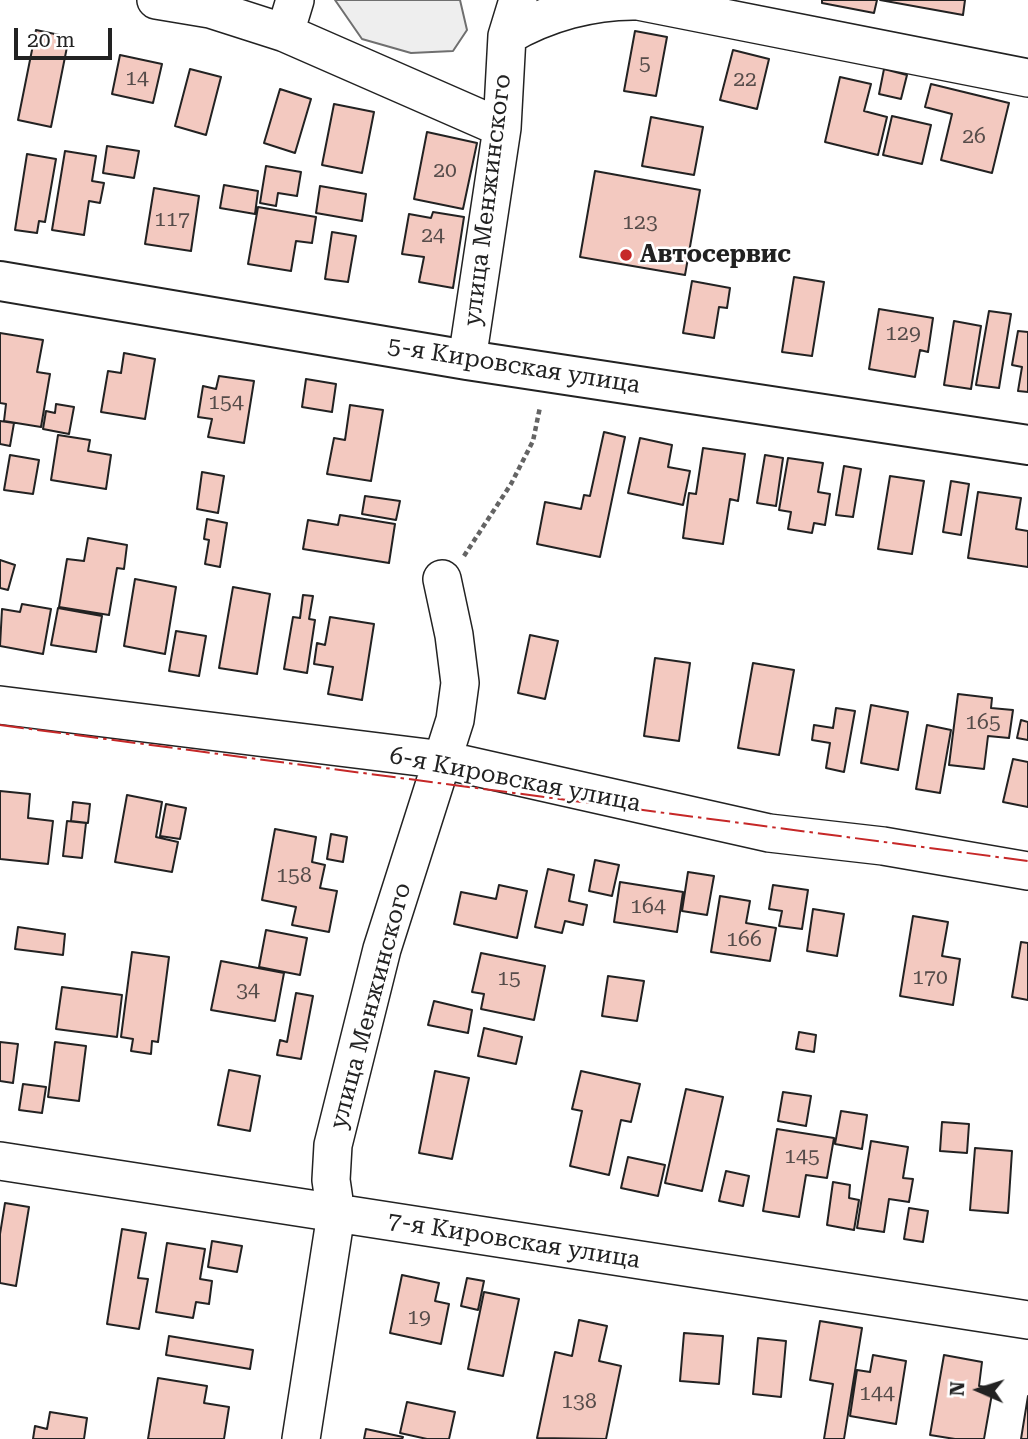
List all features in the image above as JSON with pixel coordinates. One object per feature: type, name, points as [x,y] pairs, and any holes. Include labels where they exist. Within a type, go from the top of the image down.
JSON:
[{"type":"main road","name":"5-я Кировская улица","points":[[0,281],[467,360],[1028,445]]},
{"type":"street","points":[[156,0],[210,9],[290,17],[502,128]]},
{"type":"street","name":"улица Менжинского","points":[[467,360],[502,128],[508,36],[518,0]]},
{"type":"street","points":[[508,36],[524,26],[567,10],[610,0],[638,1],[1028,78]]},
{"type":"street","name":"улица Менжинского","points":[[301,1439],[336,1214],[331,1180],[333,1145],[382,949],[455,720],[460,683],[454,635],[442,579]]},
{"type":"street","name":"6-я Кировская улица","points":[[0,705],[444,760],[769,833],[883,846],[1028,871]]},
{"type":"street","name":"7-я Кировская улица","points":[[0,1160],[1028,1320]]},
{"type":"path","points":[[442,579],[468,552],[511,484],[533,441],[548,372]]},
{"type":"shaded area","points":[[335,0],[460,0],[467,30],[453,51],[411,53],[362,39]]},
{"type":"building","points":[[822,0],[877,0],[874,13],[822,3]]},
{"type":"building","points":[[880,0],[965,0],[963,15]]},
{"type":"building","points":[[36,30],[69,37],[51,127],[18,120]]},
{"type":"building","points":[[635,31],[667,37],[656,96],[624,91]]},
{"type":"building","points":[[733,50],[769,59],[757,109],[720,100]]},
{"type":"building","points":[[120,55],[162,64],[153,103],[112,94]]},
{"type":"building","points":[[190,69],[221,77],[206,135],[175,126]]},
{"type":"building","points":[[884,69],[907,75],[901,99],[879,94]]},
{"type":"building","points":[[840,77],[871,84],[864,111],[887,117],[878,155],[825,142]]},
{"type":"building","points":[[931,84],[1009,103],[992,173],[941,160],[952,114],[925,107]]},
{"type":"building","points":[[280,89],[311,99],[295,153],[264,143]]},
{"type":"building","points":[[334,104],[374,112],[362,173],[322,165]]},
{"type":"building","points":[[892,116],[931,125],[922,164],[883,155]]},
{"type":"building","points":[[651,117],[703,127],[694,175],[642,166]]},
{"type":"building","points":[[427,132],[477,143],[463,209],[414,199]]},
{"type":"building","points":[[107,146],[139,151],[134,178],[103,173]]},
{"type":"building","points":[[65,151],[96,156],[92,181],[104,183],[100,203],[89,201],[84,235],[52,230]]},
{"type":"building","points":[[27,154],[56,159],[45,222],[39,221],[37,233],[15,230]]},
{"type":"building","points":[[266,166],[301,172],[297,196],[278,193],[276,206],[260,203]]},
{"type":"building","points":[[595,171],[700,190],[685,275],[580,257]]},
{"type":"building","points":[[224,185],[258,191],[255,214],[220,208]]},
{"type":"building","points":[[320,186],[366,194],[362,221],[316,213]]},
{"type":"building","points":[[154,188],[199,196],[191,251],[145,244]]},
{"type":"building","points":[[258,207],[316,217],[312,243],[296,241],[291,271],[248,264]]},
{"type":"building","points":[[433,212],[464,217],[453,288],[419,282],[424,257],[402,254],[409,214],[431,218]]},
{"type":"building","points":[[332,232],[356,236],[348,282],[325,279]]},
{"type":"building","points":[[794,277],[824,282],[812,356],[782,352]]},
{"type":"building","points":[[692,281],[730,288],[727,308],[719,307],[714,338],[683,333]]},
{"type":"building","points":[[879,309],[933,318],[928,352],[920,350],[915,377],[869,369]]},
{"type":"building","points":[[989,311],[1011,314],[999,388],[976,385]]},
{"type":"building","points":[[954,321],[981,326],[971,389],[944,385]]},
{"type":"building","points":[[1018,331],[1028,332],[1028,392],[1018,391],[1022,367],[1012,365]]},
{"type":"building","points":[[0,333],[43,340],[37,372],[50,374],[41,427],[4,421],[6,404],[0,403]]},
{"type":"building","points":[[124,353],[155,359],[145,419],[101,412],[108,371],[121,373]]},
{"type":"building","points":[[219,376],[254,381],[244,443],[208,437],[212,419],[198,417],[203,386],[216,389]]},
{"type":"building","points":[[306,379],[336,384],[332,412],[302,407]]},
{"type":"building","points":[[56,404],[74,407],[69,434],[43,429],[46,411],[55,413]]},
{"type":"building","points":[[350,405],[383,410],[371,481],[327,474],[334,438],[345,440]]},
{"type":"building","points":[[0,421],[14,423],[10,446],[0,444]]},
{"type":"building","points":[[604,432],[625,437],[600,557],[537,544],[545,502],[581,509],[584,495],[590,496]]},
{"type":"building","points":[[58,435],[90,440],[88,451],[111,455],[106,489],[51,480]]},
{"type":"building","points":[[640,438],[672,445],[668,467],[690,471],[683,505],[628,493]]},
{"type":"building","points":[[703,448],[745,454],[738,501],[730,499],[723,544],[683,538],[689,493],[696,494]]},
{"type":"building","points":[[10,455],[39,460],[33,494],[4,490]]},
{"type":"building","points":[[765,455],[783,458],[776,506],[757,503]]},
{"type":"building","points":[[788,458],[823,463],[818,492],[830,494],[825,525],[814,523],[812,533],[788,529],[791,512],[779,510]]},
{"type":"building","points":[[844,466],[861,469],[853,517],[836,515]]},
{"type":"building","points":[[202,472],[224,476],[218,513],[197,509]]},
{"type":"building","points":[[890,476],[924,481],[912,554],[878,549]]},
{"type":"building","points":[[951,481],[969,484],[961,535],[943,532]]},
{"type":"building","points":[[978,492],[1021,498],[1016,529],[1028,531],[1028,567],[968,558]]},
{"type":"building","points":[[365,496],[400,501],[396,520],[362,514]]},
{"type":"building","points":[[340,515],[395,524],[389,563],[303,549],[308,520],[338,525]]},
{"type":"building","points":[[207,519],[227,523],[220,567],[205,564],[209,540],[204,539]]},
{"type":"building","points":[[88,538],[127,545],[124,569],[117,568],[109,615],[59,607],[67,559],[84,561]]},
{"type":"building","points":[[0,560],[15,565],[8,590],[0,588]]},
{"type":"building","points":[[135,579],[176,587],[165,654],[124,646]]},
{"type":"building","points":[[233,587],[270,594],[257,674],[219,668]]},
{"type":"building","points":[[303,595],[313,596],[309,619],[315,620],[307,673],[284,669],[293,617],[300,618]]},
{"type":"building","points":[[22,604],[51,609],[43,654],[0,646],[2,609],[20,612]]},
{"type":"building","points":[[58,608],[102,616],[96,652],[51,645]]},
{"type":"building","points":[[330,617],[374,624],[362,700],[328,694],[333,667],[314,664],[317,643],[325,645]]},
{"type":"building","points":[[176,631],[206,636],[199,676],[169,671]]},
{"type":"building","points":[[530,635],[558,641],[545,699],[518,693]]},
{"type":"building","points":[[655,658],[690,663],[679,741],[644,736]]},
{"type":"building","points":[[753,663],[794,670],[779,755],[738,748]]},
{"type":"building","points":[[958,694],[992,698],[991,708],[1013,710],[1009,738],[988,736],[984,769],[949,765]]},
{"type":"building","points":[[871,705],[908,712],[898,770],[861,763]]},
{"type":"building","points":[[836,708],[855,711],[844,772],[826,768],[830,743],[812,740],[814,725],[833,728]]},
{"type":"building","points":[[1021,720],[1028,722],[1028,740],[1017,738]]},
{"type":"building","points":[[927,725],[951,730],[940,793],[916,789]]},
{"type":"building","points":[[1013,759],[1028,762],[1028,807],[1003,802]]},
{"type":"building","points":[[0,791],[30,794],[28,818],[53,821],[48,864],[0,859]]},
{"type":"building","points":[[127,795],[162,802],[156,837],[178,842],[172,872],[115,862]]},
{"type":"building","points":[[73,802],[90,804],[88,823],[71,821]]},
{"type":"building","points":[[166,804],[186,808],[180,839],[160,836]]},
{"type":"building","points":[[67,821],[86,823],[82,858],[63,856]]},
{"type":"building","points":[[275,829],[316,837],[312,862],[325,865],[320,888],[337,891],[329,932],[292,925],[296,907],[262,900]]},
{"type":"building","points":[[331,834],[347,837],[343,862],[327,859]]},
{"type":"building","points":[[595,860],[619,865],[612,896],[589,891]]},
{"type":"building","points":[[548,869],[574,875],[569,901],[587,905],[583,925],[565,921],[562,933],[535,927]]},
{"type":"building","points":[[688,872],[714,876],[707,915],[682,911]]},
{"type":"building","points":[[620,882],[683,892],[677,932],[614,922]]},
{"type":"building","points":[[499,885],[527,891],[517,938],[454,924],[461,892],[496,899]]},
{"type":"building","points":[[773,885],[808,890],[802,929],[779,926],[782,911],[769,909]]},
{"type":"building","points":[[720,896],[750,901],[746,923],[776,928],[770,961],[711,952]]},
{"type":"building","points":[[813,909],[844,914],[837,956],[807,951]]},
{"type":"building","points":[[913,916],[948,922],[942,956],[960,959],[953,1005],[900,996]]},
{"type":"building","points":[[18,927],[65,934],[63,955],[15,949]]},
{"type":"building","points":[[266,930],[307,938],[300,975],[259,967]]},
{"type":"building","points":[[1021,942],[1028,943],[1028,1000],[1012,997]]},
{"type":"building","points":[[132,952],[169,957],[158,1042],[152,1041],[151,1054],[131,1051],[133,1039],[121,1037]]},
{"type":"building","points":[[481,953],[545,966],[534,1020],[481,1009],[484,994],[472,992]]},
{"type":"building","points":[[221,961],[284,973],[275,1021],[211,1010]]},
{"type":"building","points":[[608,976],[644,981],[637,1021],[602,1016]]},
{"type":"building","points":[[62,987],[122,995],[117,1037],[56,1029]]},
{"type":"building","points":[[296,993],[313,996],[301,1059],[277,1055],[280,1040],[287,1042]]},
{"type":"building","points":[[434,1001],[472,1010],[468,1033],[428,1025]]},
{"type":"building","points":[[484,1028],[522,1037],[516,1064],[478,1056]]},
{"type":"building","points":[[799,1032],[816,1035],[814,1052],[796,1049]]},
{"type":"building","points":[[0,1042],[18,1044],[13,1083],[0,1081]]},
{"type":"building","points":[[55,1042],[86,1046],[79,1101],[48,1097]]},
{"type":"building","points":[[229,1070],[260,1076],[250,1131],[218,1125]]},
{"type":"building","points":[[435,1071],[469,1078],[452,1159],[419,1153]]},
{"type":"building","points":[[581,1071],[640,1084],[631,1122],[621,1120],[609,1175],[570,1166],[582,1111],[572,1109]]},
{"type":"building","points":[[23,1084],[46,1087],[42,1113],[19,1110]]},
{"type":"building","points":[[686,1089],[723,1097],[702,1191],[665,1183]]},
{"type":"building","points":[[783,1092],[811,1096],[806,1126],[778,1121]]},
{"type":"building","points":[[841,1111],[867,1115],[862,1149],[835,1144]]},
{"type":"building","points":[[942,1122],[969,1124],[967,1153],[940,1151]]},
{"type":"building","points":[[777,1129],[834,1138],[827,1178],[806,1175],[799,1217],[763,1211]]},
{"type":"building","points":[[871,1141],[908,1147],[903,1178],[913,1179],[909,1202],[889,1199],[884,1232],[857,1228]]},
{"type":"building","points":[[975,1148],[1012,1151],[1008,1213],[970,1210]]},
{"type":"building","points":[[628,1157],[665,1165],[658,1196],[621,1188]]},
{"type":"building","points":[[726,1171],[749,1176],[743,1206],[719,1201]]},
{"type":"building","points":[[833,1182],[850,1185],[849,1198],[859,1200],[854,1230],[827,1225]]},
{"type":"building","points":[[5,1203],[29,1207],[16,1286],[0,1283],[0,1234]]},
{"type":"building","points":[[909,1208],[928,1211],[923,1242],[904,1239]]},
{"type":"building","points":[[122,1229],[146,1233],[138,1278],[148,1279],[139,1329],[107,1324]]},
{"type":"building","points":[[212,1241],[242,1246],[237,1272],[208,1267]]},
{"type":"building","points":[[167,1243],[205,1249],[200,1279],[212,1281],[209,1304],[196,1302],[193,1318],[156,1312]]},
{"type":"building","points":[[402,1275],[439,1283],[435,1301],[449,1304],[441,1344],[390,1333]]},
{"type":"building","points":[[467,1278],[484,1281],[478,1310],[461,1306]]},
{"type":"building","points":[[484,1292],[519,1299],[503,1376],[468,1369]]},
{"type":"building","points":[[579,1320],[607,1326],[599,1361],[621,1366],[606,1439],[537,1438],[555,1352],[572,1356]]},
{"type":"building","points":[[820,1321],[862,1328],[844,1439],[824,1439],[833,1384],[810,1380]]},
{"type":"building","points":[[684,1333],[723,1336],[719,1384],[680,1381]]},
{"type":"building","points":[[169,1336],[253,1350],[250,1369],[166,1355]]},
{"type":"building","points":[[758,1338],[786,1341],[781,1397],[753,1394]]},
{"type":"building","points":[[873,1355],[906,1361],[896,1424],[850,1416],[857,1370],[870,1372]]},
{"type":"building","points":[[944,1355],[982,1362],[979,1386],[993,1388],[984,1439],[955,1439],[930,1435]]},
{"type":"building","points":[[158,1378],[207,1386],[204,1403],[229,1407],[224,1439],[148,1439]]},
{"type":"building","points":[[1028,1396],[1028,1439],[1021,1439]]},
{"type":"building","points":[[407,1402],[455,1412],[449,1439],[427,1439],[400,1433]]},
{"type":"building","points":[[50,1412],[87,1418],[84,1439],[33,1439],[35,1426],[47,1429]]},
{"type":"building","points":[[366,1429],[403,1437],[364,1439]]},
{"type":"power","points":[[0,725],[1028,861]]},
{"type":"place","name":"Автосервис","points":[[626,255]]}]
